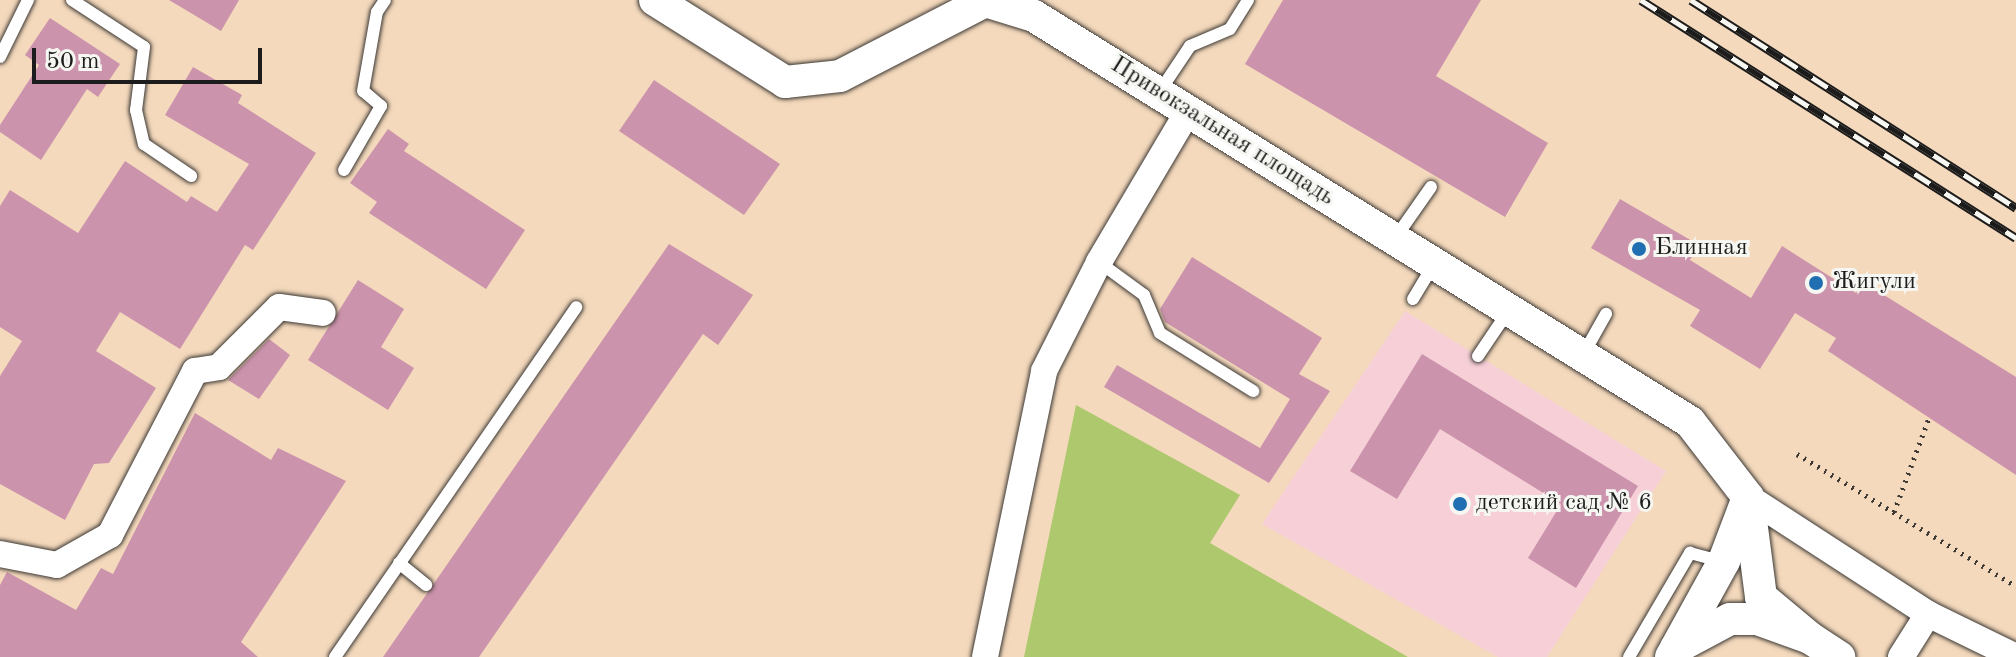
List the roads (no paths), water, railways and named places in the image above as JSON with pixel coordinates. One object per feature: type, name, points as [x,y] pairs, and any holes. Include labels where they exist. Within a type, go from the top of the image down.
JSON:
[{"type":"street","name":"Привокзальная площадь","points":[[655,0],[785,82],[840,76],[985,0],[1034,16],[1690,422],[1748,497],[1928,614],[2016,657]]},
{"type":"street","points":[[985,657],[1044,371],[1099,262],[1189,110]]},
{"type":"street","points":[[0,554],[57,565],[110,535],[195,371],[219,367],[279,307],[323,313]]},
{"type":"street","points":[[1674,652],[1724,561],[1748,497]]},
{"type":"street","points":[[1748,497],[1761,597],[1810,638],[1839,657]]},
{"type":"street","points":[[1901,657],[1928,614]]},
{"type":"street","points":[[1674,652],[1730,619],[1757,619],[1810,638]]},
{"type":"lane","points":[[0,57],[28,0]]},
{"type":"lane","points":[[72,0],[144,47],[136,110],[144,144],[191,176]]},
{"type":"lane","points":[[344,170],[381,106],[363,91],[377,12],[385,0]]},
{"type":"lane","points":[[1159,94],[1190,46],[1230,29],[1248,0]]},
{"type":"lane","points":[[1394,239],[1431,187]]},
{"type":"lane","points":[[1099,262],[1144,295],[1160,333],[1253,391]]},
{"type":"lane","points":[[1413,299],[1434,264]]},
{"type":"lane","points":[[335,657],[576,307]]},
{"type":"lane","points":[[1478,356],[1509,310]]},
{"type":"lane","points":[[1582,356],[1606,314]]},
{"type":"lane","points":[[1629,657],[1690,553],[1724,561]]},
{"type":"lane","points":[[399,563],[426,585]]},
{"type":"railway","points":[[1641,0],[2016,238]]},
{"type":"railway","points":[[1691,0],[2016,208]]},
{"type":"place","name":"Блинная","points":[[1639,249]]},
{"type":"place","name":"Жигули","points":[[1816,283]]},
{"type":"place","name":"детский сад № 6","points":[[1460,504]]}]
